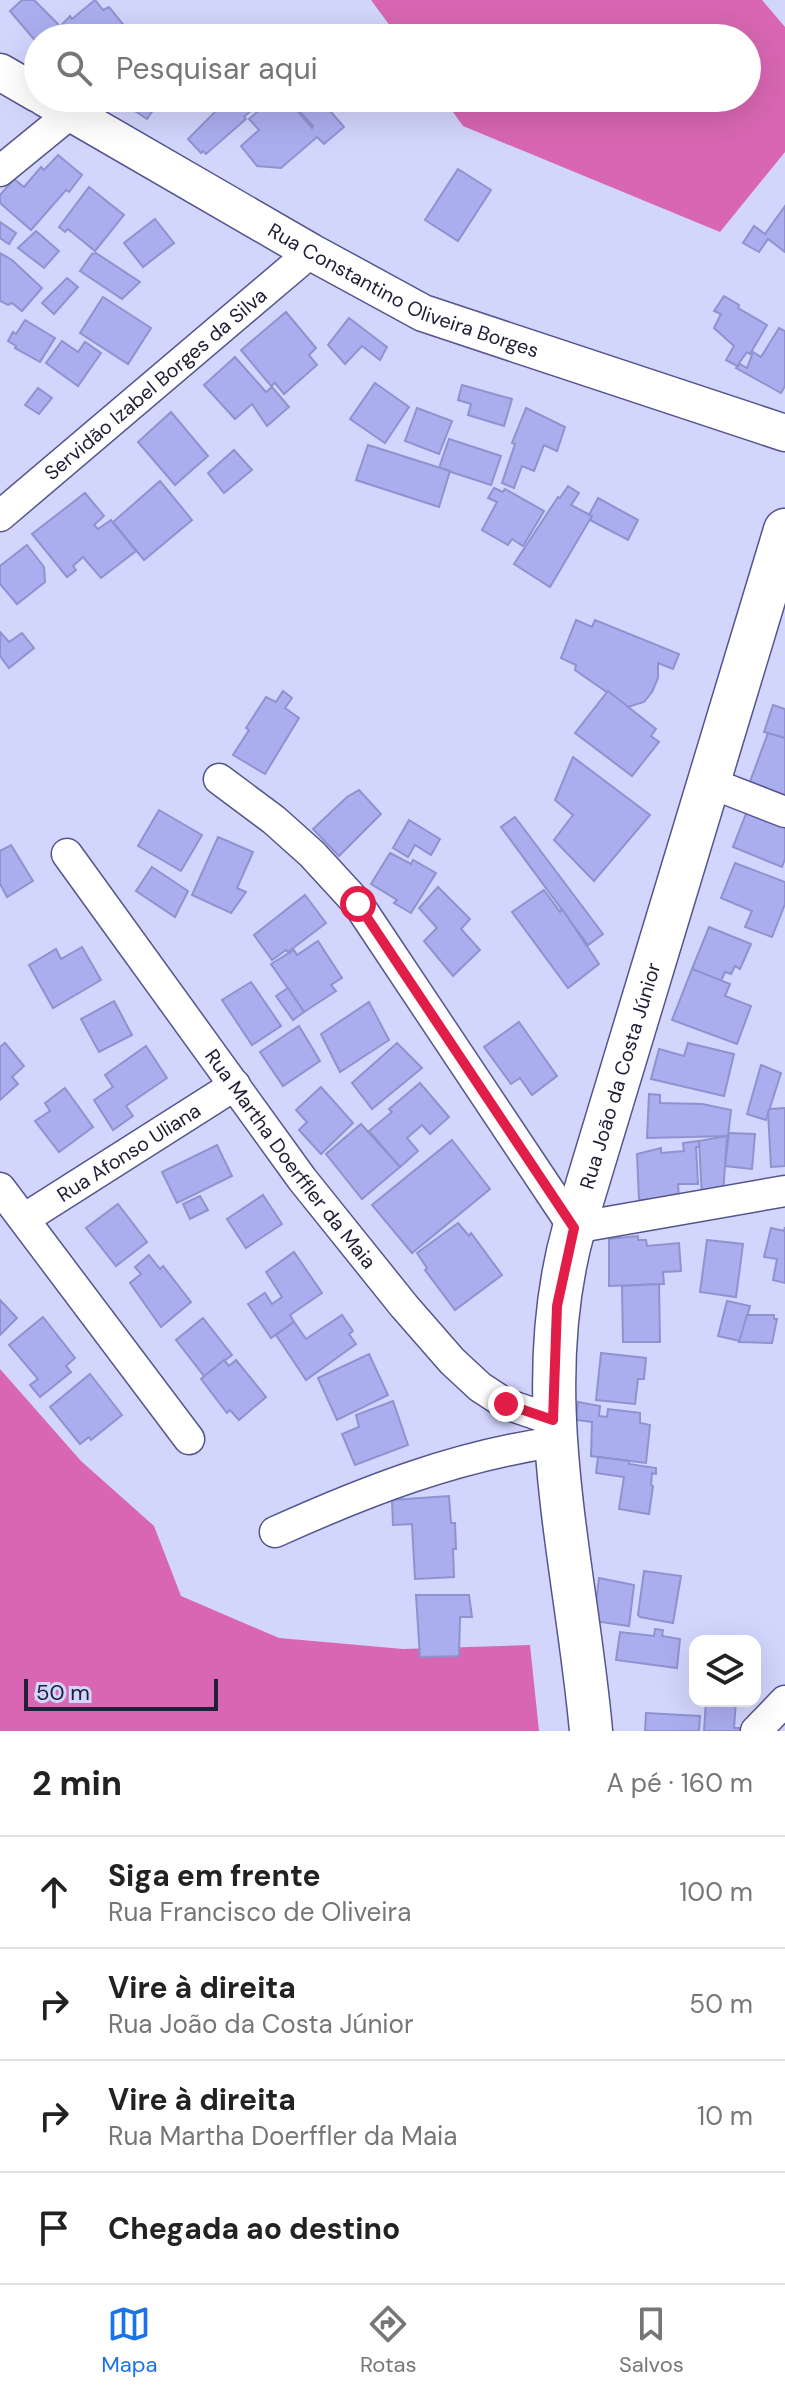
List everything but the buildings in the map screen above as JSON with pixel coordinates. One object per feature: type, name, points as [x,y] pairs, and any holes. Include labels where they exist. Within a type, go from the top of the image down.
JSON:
[{"type":"main road","name":"Rua João da Costa Júnior","points":[[591,1731],[554,1431],[557,1306],[574,1228],[785,530]]},
{"type":"street","points":[[0,72],[24,86]]},
{"type":"street","points":[[0,171],[53,112]]},
{"type":"street","name":"Rua Constantino Oliveira Borges","points":[[68,112],[423,313],[785,433]]},
{"type":"street","name":"Servidão Izabel Borges da Silva","points":[[0,516],[311,252]]},
{"type":"street","points":[[219,779],[274,820],[321,863],[358,904],[574,1228],[785,1191]]},
{"type":"street","points":[[708,782],[785,812]]},
{"type":"street","name":"Rua Martha Doerffler da Maia","points":[[67,854],[351,1241],[452,1361],[480,1387],[554,1431]]},
{"type":"street","name":"Rua Afonso Uliana","points":[[24,1219],[235,1085]]},
{"type":"street","points":[[0,1188],[189,1439]]},
{"type":"street","points":[[275,1532],[350,1499],[440,1466],[554,1431]]},
{"type":"street","points":[[756,1731],[785,1701]]},
{"type":"shaded area","points":[[371,0],[762,0],[785,27],[785,152],[720,232],[463,126],[453,112],[761,112],[761,24],[389,24]]},
{"type":"shaded area","points":[[0,1369],[81,1461],[154,1526],[181,1596],[279,1638],[403,1649],[530,1645],[539,1731],[0,1731]]},
{"type":"route","points":[[358,904],[574,1228],[557,1306],[553,1420],[506,1404]]}]
